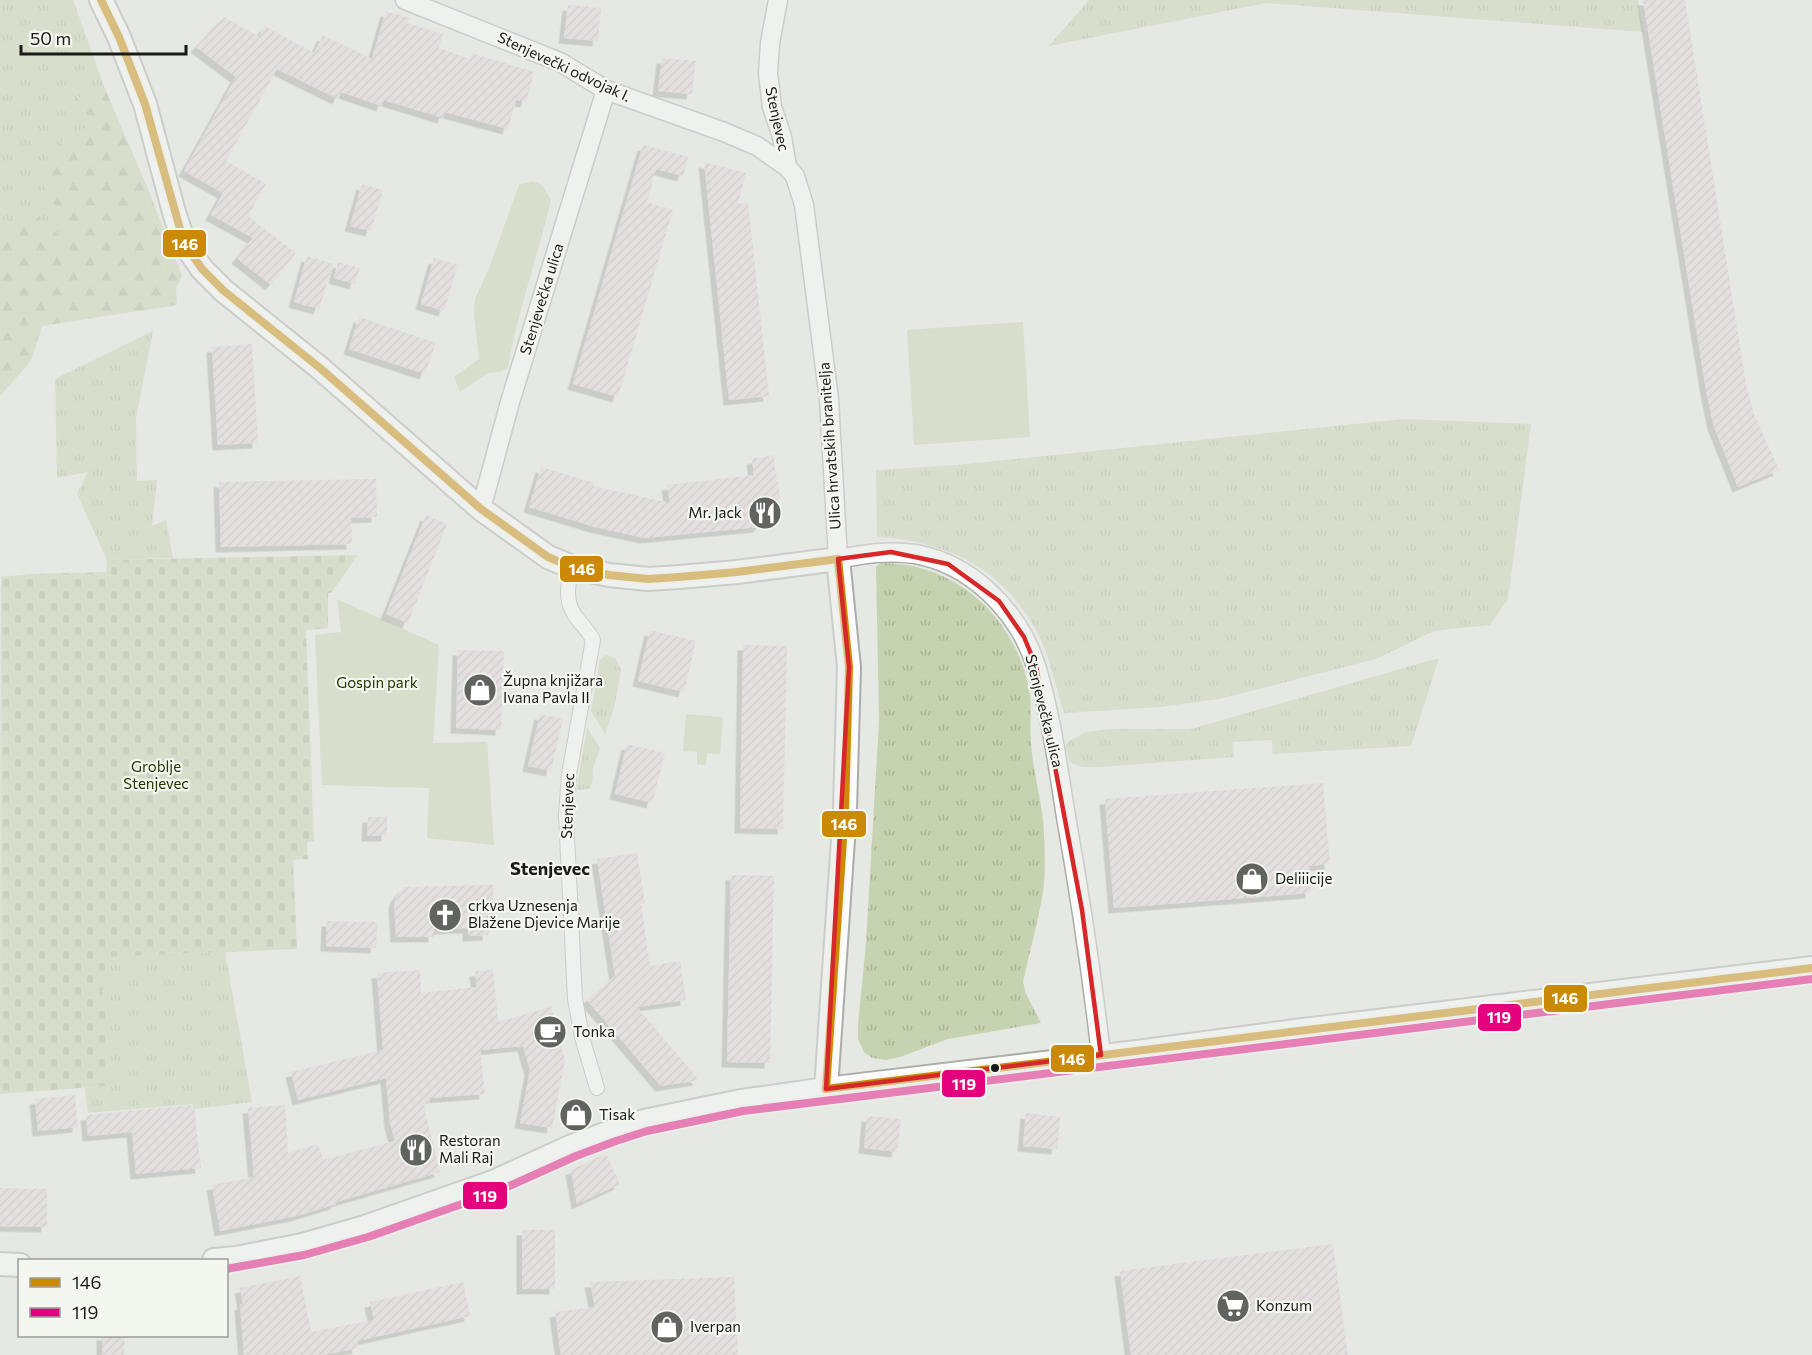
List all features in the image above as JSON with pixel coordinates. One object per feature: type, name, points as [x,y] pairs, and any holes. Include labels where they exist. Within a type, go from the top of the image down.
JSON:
[{"type":"street","name":"Stenjevečka ulica","points":[[101,0],[123,46],[145,104],[184,243],[202,269],[224,291],[320,368],[481,509],[548,557],[572,567],[609,575],[648,579],[737,572],[838,559],[873,552],[916,554],[948,564],[972,578],[999,601],[1024,637],[1036,666],[1060,780],[1082,910],[1101,1055]]},
{"type":"street","name":"Stenjevečki odvojak I.","points":[[405,0],[560,62],[606,90],[757,146],[787,167]]},
{"type":"street","name":"Stenjevec","points":[[778,0],[770,43],[768,73],[772,107],[782,137],[787,167]]},
{"type":"street","name":"Stenjevečka ulica","points":[[481,509],[510,402],[606,90]]},
{"type":"street","name":"Ulica hrvatskih branitelja","points":[[787,167],[795,176],[800,188],[811,250],[829,399],[838,559],[849,667],[845,810],[826,1089]]},
{"type":"street","name":"Stenjevec","points":[[572,567],[567,588],[568,604],[578,621],[588,629],[593,640],[568,774],[566,815],[569,896],[576,999],[582,1037],[597,1088]]},
{"type":"street","points":[[225,1259],[302,1245],[365,1227],[492,1182],[572,1146],[644,1121],[741,1101],[1812,968]]},
{"type":"street","points":[[0,1264],[18,1265]]},
{"type":"highlighted area","points":[[891,552],[948,564],[999,601],[1024,637],[1036,666],[1082,910],[1101,1055],[826,1089],[849,667],[838,559]]},
{"type":"green space","points":[[0,0],[73,0],[105,89],[77,98],[93,123],[54,147],[64,210],[61,237],[32,212],[0,223]]},
{"type":"green space","points":[[1089,0],[1638,0],[1643,32],[1266,3],[1049,46]]},
{"type":"green space","points":[[105,89],[182,276],[176,288],[177,305],[42,326],[31,361],[0,396],[0,223],[32,212],[61,237],[64,210],[48,201],[40,173],[54,147],[93,123],[76,98]]},
{"type":"green space","points":[[533,181],[542,185],[551,200],[508,367],[500,372],[488,373],[460,392],[454,377],[479,359],[474,315],[475,299],[488,271],[519,185]]},
{"type":"green space","points":[[1023,322],[1030,437],[914,445],[907,330]]},
{"type":"green space","points":[[153,331],[136,417],[137,481],[157,480],[152,526],[166,520],[173,558],[107,560],[77,494],[88,472],[57,478],[55,379]]},
{"type":"green space","points":[[1403,419],[1531,424],[1508,599],[1490,625],[1434,631],[1376,659],[1219,699],[1160,707],[1064,713],[1038,634],[1009,592],[991,576],[950,552],[903,540],[877,537],[876,470],[957,465]]},
{"type":"green space","name":"Groblje Stenjevec","points":[[358,555],[331,593],[328,593],[328,628],[306,630],[314,841],[307,842],[308,859],[293,860],[297,949],[107,957],[102,995],[111,995],[107,1086],[0,1094],[1,577],[106,572],[107,560]]},
{"type":"green space","points":[[882,563],[909,565],[933,572],[956,583],[994,615],[1009,636],[1028,684],[1031,706],[1031,743],[1043,822],[1045,858],[1042,898],[1023,982],[1026,994],[1041,1023],[948,1039],[886,1060],[872,1058],[864,1052],[858,1039],[879,721],[876,566]]},
{"type":"green space","name":"Gospin park","points":[[337,599],[439,645],[433,743],[487,742],[494,845],[427,838],[429,788],[322,785],[315,635],[341,632]]},
{"type":"green space","points":[[606,655],[615,658],[621,670],[614,708],[605,734],[591,711],[600,660]]},
{"type":"green space","points":[[1439,658],[1411,746],[1273,754],[1272,740],[1233,742],[1234,757],[1082,767],[1070,762],[1065,746],[1069,741],[1086,732],[1111,729],[1191,729]]},
{"type":"green space","points":[[686,714],[723,717],[720,754],[707,753],[706,765],[697,764],[697,752],[683,751]]},
{"type":"green space","points":[[587,728],[600,748],[593,768],[591,786],[589,789],[576,790]]},
{"type":"green space","points":[[225,952],[252,1102],[193,1109],[193,1104],[88,1113],[85,1088],[107,1086],[110,995],[102,995],[106,957]]},
{"type":"building","points":[[1643,0],[1685,0],[1746,384],[1754,414],[1779,470],[1738,487],[1713,424],[1706,390]]},
{"type":"building","points":[[568,5],[601,8],[598,41],[564,38]]},
{"type":"building","points":[[386,11],[409,18],[407,23],[443,34],[439,48],[470,59],[472,53],[534,72],[526,102],[516,100],[508,129],[445,112],[443,118],[384,100],[382,106],[341,92],[338,99],[277,69],[226,161],[266,184],[248,216],[296,253],[271,285],[237,258],[253,238],[211,215],[223,193],[184,171],[236,77],[196,47],[224,17],[259,37],[265,26],[314,53],[323,35],[372,59]]},
{"type":"building","points":[[662,58],[696,61],[692,94],[658,91]]},
{"type":"building","points":[[643,145],[688,157],[683,176],[656,169],[647,202],[673,210],[618,397],[573,384]]},
{"type":"building","points":[[704,162],[746,173],[738,204],[748,203],[769,396],[729,400]]},
{"type":"building","points":[[362,184],[383,190],[371,231],[350,226]]},
{"type":"building","points":[[307,256],[333,264],[319,309],[294,302]]},
{"type":"building","points":[[434,258],[458,265],[444,311],[421,304]]},
{"type":"building","points":[[338,262],[360,268],[355,284],[334,278]]},
{"type":"building","points":[[359,317],[436,343],[425,374],[349,349]]},
{"type":"building","points":[[252,344],[258,443],[218,445],[212,347]]},
{"type":"building","points":[[773,455],[780,497],[759,527],[645,538],[595,527],[529,507],[541,467],[594,483],[593,486],[670,503],[667,485],[754,475],[752,459]]},
{"type":"building","points":[[376,479],[377,517],[351,518],[352,544],[221,547],[219,482]]},
{"type":"building","points":[[426,515],[447,524],[408,623],[386,614]]},
{"type":"building","points":[[650,630],[696,641],[684,692],[638,681]]},
{"type":"building","points":[[743,645],[787,646],[783,829],[740,828]]},
{"type":"building","name":"Župna knjižara Ivana Pavla II","points":[[458,650],[504,651],[501,730],[456,728]]},
{"type":"building","points":[[540,714],[563,719],[551,771],[528,766]]},
{"type":"building","points":[[627,744],[665,753],[652,803],[615,794]]},
{"type":"building","points":[[1323,783],[1330,864],[1309,866],[1311,893],[1114,908],[1105,799]]},
{"type":"building","points":[[368,817],[387,817],[387,836],[367,836]]},
{"type":"building","points":[[637,853],[645,903],[641,904],[650,966],[680,961],[686,1000],[637,1007],[699,1080],[661,1086],[587,1000],[615,976],[597,859]]},
{"type":"building","points":[[731,875],[774,876],[770,1063],[727,1062]]},
{"type":"building","name":"crkva Uznesenja Blažene Djevice Marije","points":[[493,885],[494,927],[488,927],[488,935],[468,936],[468,928],[434,929],[434,937],[396,937],[394,904],[396,897],[404,887]]},
{"type":"building","points":[[327,921],[377,922],[376,948],[326,946]]},
{"type":"building","points":[[420,970],[421,993],[477,987],[475,971],[493,970],[498,1022],[551,1007],[565,1060],[552,1128],[520,1123],[530,1070],[523,1046],[480,1050],[485,1094],[429,1098],[430,1104],[423,1104],[440,1172],[296,1216],[220,1231],[212,1185],[254,1177],[248,1108],[285,1105],[288,1153],[318,1144],[323,1160],[395,1141],[390,1123],[386,1078],[298,1100],[291,1072],[383,1050],[377,973]]},
{"type":"building","points":[[75,1095],[78,1127],[38,1131],[35,1099]]},
{"type":"building","points":[[194,1105],[201,1168],[136,1174],[132,1132],[88,1136],[86,1115]]},
{"type":"building","points":[[1026,1113],[1060,1117],[1057,1149],[1023,1146]]},
{"type":"building","points":[[867,1116],[901,1119],[897,1152],[864,1148]]},
{"type":"building","points":[[606,1154],[620,1184],[577,1204],[571,1170]]},
{"type":"building","points":[[0,1188],[47,1189],[47,1227],[0,1226]]},
{"type":"building","points":[[522,1230],[555,1230],[555,1289],[522,1289]]},
{"type":"building","name":"Konzum","points":[[1333,1244],[1348,1355],[1131,1355],[1120,1271]]},
{"type":"building","points":[[300,1276],[311,1332],[374,1320],[370,1302],[463,1282],[470,1316],[357,1341],[358,1348],[323,1355],[244,1355],[240,1305],[243,1304],[240,1288]]},
{"type":"building","name":"Iverpan","points":[[734,1277],[738,1355],[561,1355],[555,1312],[595,1307],[590,1282]]},
{"type":"building","points":[[102,1337],[125,1337],[124,1355],[102,1355]]},
{"type":"transit line","name":"146","points":[[101,0],[119,37],[145,104],[184,243],[202,269],[224,291],[320,368],[481,509],[548,557],[572,567],[609,575],[648,579],[679,577],[838,559]]},
{"type":"transit line","name":"146","points":[[826,1089],[845,810],[849,667],[838,559]]},
{"type":"transit line","name":"146","points":[[826,1089],[1812,968]]},
{"type":"transit line","name":"119","points":[[228,1269],[304,1255],[368,1237],[496,1192],[576,1156],[616,1141],[647,1131],[743,1111],[1812,979]]},
{"type":"place","name":"Mr. Jack","points":[[765,513]]},
{"type":"place","name":"Župna knjižara Ivana Pavla II","points":[[480,690]]},
{"type":"place","name":"Deliiicije","points":[[1252,879]]},
{"type":"place","name":"crkva Uznesenja Blažene Djevice Marije","points":[[445,915]]},
{"type":"place","name":"Tonka","points":[[550,1032]]},
{"type":"place","name":"Tisak","points":[[576,1115]]},
{"type":"place","name":"Restoran Mali Raj","points":[[416,1150]]},
{"type":"place","name":"Konzum","points":[[1233,1306]]},
{"type":"place","name":"Iverpan","points":[[667,1327]]},
{"type":"district","name":"Stenjevec","points":[[550,869]]}]
